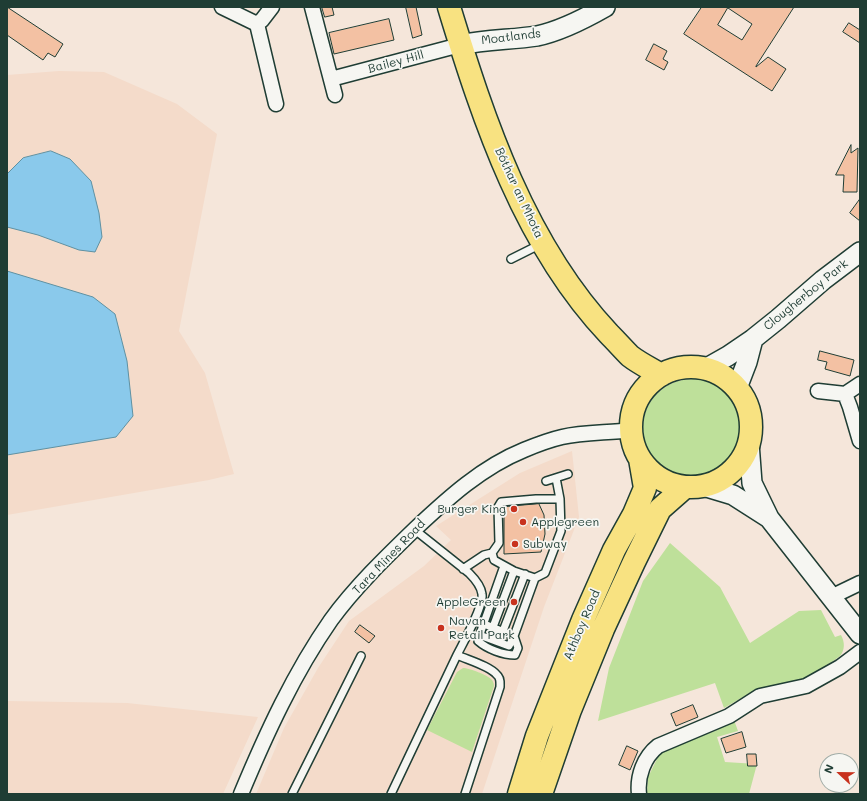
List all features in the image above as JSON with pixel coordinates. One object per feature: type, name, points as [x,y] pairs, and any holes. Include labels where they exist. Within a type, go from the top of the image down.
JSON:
[{"type":"main road","name":"Bóthar an Mhota","points":[[449,7],[479,100],[519,199],[542,243],[574,292],[598,322],[631,357],[661,375]]},
{"type":"main road","name":"Bóthar an Mhota","points":[[631,357],[637,382],[638,398]]},
{"type":"main road","points":[[689,367],[705,368],[725,377],[737,388],[746,404],[750,418],[751,431],[749,443],[738,466],[728,475],[717,481],[694,486],[668,482],[651,472],[640,460],[634,447],[631,430],[633,413],[638,398],[648,385],[661,375],[673,370],[689,367]]},
{"type":"main road","name":"Athboy Road","points":[[519,794],[537,736],[583,620],[614,550],[634,514],[645,488],[640,460]]},
{"type":"main road","name":"Athboy Road","points":[[541,794],[570,710],[603,629],[640,549],[660,509],[694,486]]},
{"type":"street","points":[[222,7],[257,24]]},
{"type":"street","points":[[257,24],[272,7]]},
{"type":"street","points":[[312,7],[335,95]]},
{"type":"street","name":"Moatlands","points":[[460,45],[546,34],[573,24],[605,7]]},
{"type":"street","points":[[257,24],[276,104]]},
{"type":"street","name":"Bailey Hill","points":[[331,79],[460,45]]},
{"type":"street","name":"Clougherboy Park","points":[[705,368],[728,356],[753,339],[823,280],[860,252]]},
{"type":"street","points":[[737,388],[747,362],[753,339]]},
{"type":"street","points":[[818,391],[845,394],[860,384]]},
{"type":"street","points":[[845,394],[860,440]]},
{"type":"street","name":"Tara Mines Road","points":[[241,794],[285,698],[318,639],[332,618],[370,574],[430,514],[480,474],[518,452],[562,437],[631,430]]},
{"type":"street","points":[[749,443],[752,484],[769,518],[860,634]]},
{"type":"street","points":[[694,486],[733,495],[769,518]]},
{"type":"street","points":[[831,596],[860,583]]},
{"type":"street","points":[[639,794],[640,775],[649,753],[658,746],[729,716],[760,696],[806,686],[835,670],[860,652]]},
{"type":"lane","points":[[511,259],[542,243]]},
{"type":"lane","points":[[546,481],[568,474]]},
{"type":"lane","points":[[480,634],[509,646],[535,578],[545,573],[561,531],[560,499],[556,478]]},
{"type":"lane","points":[[463,569],[484,555],[492,553],[499,543],[498,507],[501,502],[536,499],[560,499]]},
{"type":"lane","points":[[391,794],[474,620],[481,604],[482,594],[476,580],[469,573],[415,530]]},
{"type":"lane","points":[[492,553],[494,560],[504,566],[535,578]]},
{"type":"lane","points":[[474,620],[484,624],[504,631],[514,636],[518,648],[515,655],[509,655],[483,645],[478,641],[480,634],[484,624],[504,566]]},
{"type":"lane","points":[[493,627],[514,570]]},
{"type":"lane","points":[[504,631],[525,574]]},
{"type":"lane","points":[[457,655],[490,670],[498,675],[500,679],[500,687],[466,794]]},
{"type":"lane","points":[[292,794],[361,656]]},
{"type":"shaded area","points":[[59,71],[104,72],[177,104],[217,134],[179,331],[205,373],[234,474],[209,480],[7,515],[7,75]]},
{"type":"shaded area","name":"Navan Retail Park","points":[[572,451],[579,517],[544,607],[482,794],[256,794],[284,728],[318,668],[349,621],[424,566],[451,540],[436,526],[520,473]]},
{"type":"shaded area","points":[[7,701],[127,703],[258,717],[223,794],[7,794]]},
{"type":"green space","points":[[692,379],[711,383],[727,393],[737,409],[741,428],[737,447],[727,463],[711,473],[692,477],[673,473],[657,463],[647,447],[643,428],[647,409],[657,393],[673,383]]},
{"type":"green space","points":[[670,543],[720,587],[750,643],[799,611],[821,610],[835,637],[841,635],[844,643],[842,654],[815,674],[750,693],[724,708],[715,683],[598,721],[609,668],[643,581]]},
{"type":"green space","points":[[463,668],[474,670],[487,676],[492,680],[494,685],[472,752],[427,730],[457,672]]},
{"type":"green space","points":[[734,720],[738,731],[717,737],[725,762],[757,764],[749,794],[647,794],[648,777],[661,751],[715,731]]},
{"type":"water","points":[[51,151],[70,159],[91,181],[99,213],[102,237],[95,252],[79,250],[38,235],[7,227],[7,174],[23,158]]},
{"type":"water","points":[[7,271],[93,297],[115,314],[127,361],[133,416],[116,437],[7,455]]},
{"type":"building","points":[[7,7],[63,44],[55,57],[48,53],[43,60],[7,35]]},
{"type":"building","points":[[322,7],[332,7],[334,15],[325,17]]},
{"type":"building","points":[[406,7],[416,7],[422,35],[413,38]]},
{"type":"building","points":[[702,7],[794,7],[756,66],[768,57],[786,69],[772,91],[684,34]],"holes":[[[728,8],[752,24],[742,40],[718,25]]]},
{"type":"building","points":[[389,19],[394,40],[334,54],[329,33]]},
{"type":"building","points":[[849,23],[860,30],[860,43],[843,32]]},
{"type":"building","points":[[654,44],[667,51],[663,59],[668,62],[664,70],[646,60]]},
{"type":"building","points":[[851,145],[851,153],[858,148],[857,192],[843,192],[844,175],[836,175]]},
{"type":"building","points":[[860,199],[860,221],[850,213]]},
{"type":"building","points":[[820,351],[854,360],[850,376],[825,369],[827,362],[818,360]]},
{"type":"building","name":"Applegreen","points":[[539,504],[544,515],[545,534],[541,552],[504,554],[504,507]]},
{"type":"building","points":[[360,625],[375,636],[369,643],[355,632]]},
{"type":"building","points":[[693,705],[698,717],[676,726],[671,714]]},
{"type":"building","points":[[742,732],[746,747],[726,753],[721,739]]},
{"type":"building","points":[[627,746],[638,751],[630,770],[619,765]]},
{"type":"building","points":[[747,754],[756,754],[757,766],[748,766]]},
{"type":"place","name":"Burger King","points":[[514,509]]},
{"type":"place","name":"Applegreen","points":[[523,522]]},
{"type":"place","name":"Subway","points":[[515,544]]},
{"type":"place","name":"AppleGreen","points":[[514,602]]},
{"type":"place","name":"Navan Retail Park","points":[[441,628]]}]
